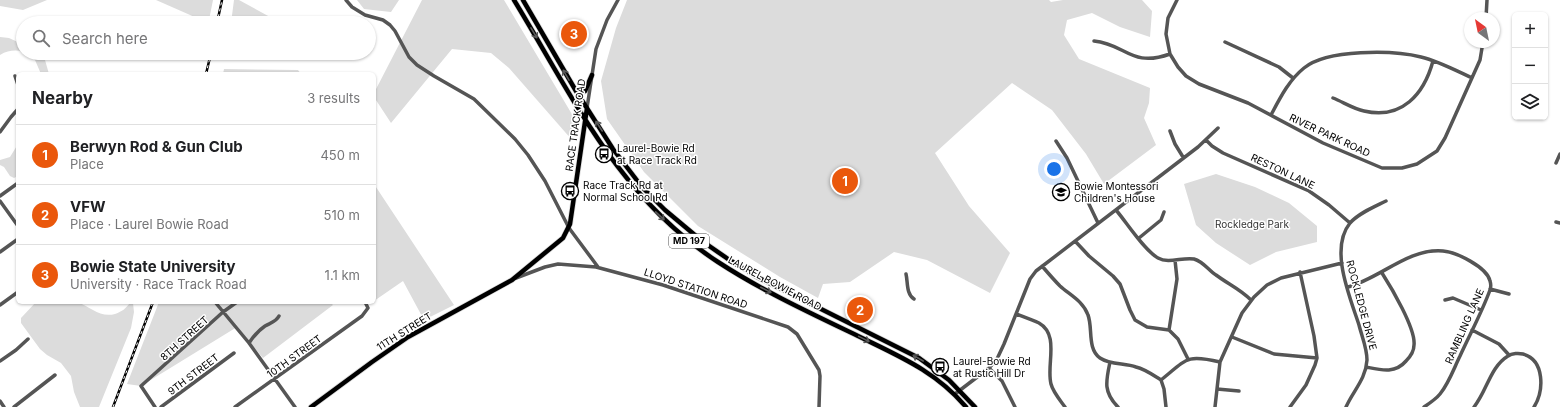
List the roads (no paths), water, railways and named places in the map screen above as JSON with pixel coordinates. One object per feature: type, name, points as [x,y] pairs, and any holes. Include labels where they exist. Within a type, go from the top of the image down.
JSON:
[{"type":"main road","name":"LAUREL BOWIE ROAD","points":[[514,0],[585,119],[628,181],[644,200],[678,232],[704,252],[756,285],[913,363],[939,380],[955,394],[966,407]]},
{"type":"main road","name":"LAUREL BOWIE ROAD","points":[[523,0],[576,91],[621,160],[642,187],[665,210],[702,241],[757,277],[918,358],[939,372],[960,390],[975,407]]},
{"type":"main road","points":[[576,91],[581,93],[585,91],[592,75]]},
{"type":"main road","name":"RACE TRACK ROAD","points":[[569,228],[587,108]]},
{"type":"main road","points":[[582,140],[589,134],[595,134]]},
{"type":"main road","points":[[512,280],[563,238],[569,228]]},
{"type":"main road","name":"11TH STREET","points":[[311,407],[404,340],[512,280]]},
{"type":"street","points":[[346,0],[356,10],[369,16]]},
{"type":"street","name":"RACE TRACK ROAD","points":[[587,108],[592,75],[601,36],[607,20],[618,0]]},
{"type":"street","name":"RIVER PARK ROAD","points":[[1176,0],[1172,7],[1166,34],[1170,54],[1178,67],[1192,80],[1238,99],[1271,115],[1306,135],[1382,168],[1402,168],[1424,160],[1437,151],[1442,144],[1480,60],[1482,48]]},
{"type":"street","points":[[1486,12],[1487,0]]},
{"type":"street","points":[[376,18],[384,20],[390,25],[395,31],[409,57],[413,61],[434,76],[474,99],[528,155],[546,181],[569,228],[597,267]]},
{"type":"street","points":[[1094,41],[1103,42],[1143,59],[1154,59],[1170,54]]},
{"type":"street","points":[[1225,42],[1279,66],[1293,78]]},
{"type":"street","points":[[1271,115],[1293,78],[1304,67],[1315,61],[1342,53],[1409,55],[1433,61],[1472,78]]},
{"type":"street","points":[[1333,98],[1363,111],[1379,113],[1395,110],[1409,103],[1419,92],[1429,76],[1433,61]]},
{"type":"street","points":[[0,132],[16,111]]},
{"type":"street","points":[[955,394],[989,368],[1000,352],[1030,279],[1042,266],[1206,140],[1218,128]]},
{"type":"street","points":[[1170,131],[1175,144],[1183,157]]},
{"type":"street","name":"RESTON LANE","points":[[1206,140],[1223,153],[1309,191],[1329,205],[1350,223]]},
{"type":"street","points":[[1056,141],[1067,158],[1098,223]]},
{"type":"street","points":[[1556,163],[1560,154]]},
{"type":"street","points":[[0,196],[16,184]]},
{"type":"street","points":[[0,201],[16,223]]},
{"type":"street","points":[[1350,223],[1359,216],[1386,201]]},
{"type":"street","points":[[1116,210],[1151,253],[1158,258],[1166,261],[1191,259],[1199,261],[1217,276],[1239,289],[1251,300]]},
{"type":"street","points":[[1139,238],[1161,220],[1164,212]]},
{"type":"street","name":"ROCKLEDGE DRIVE","points":[[1346,407],[1363,377],[1366,367],[1367,352],[1342,263],[1341,242],[1350,223]]},
{"type":"street","points":[[0,252],[16,240]]},
{"type":"street","points":[[1075,241],[1120,284],[1132,316],[1138,322],[1148,327],[1169,330],[1178,339],[1188,359]]},
{"type":"street","name":"RAMBLING LANE","points":[[1348,286],[1365,281],[1415,255],[1445,251],[1470,261],[1485,271],[1490,280],[1490,289],[1481,310],[1442,391],[1434,400],[1424,407]]},
{"type":"street","points":[[1169,330],[1176,286],[1177,274],[1175,260]]},
{"type":"street","points":[[1215,407],[1220,362],[1242,313],[1258,292],[1281,278],[1300,272],[1342,263]]},
{"type":"street","name":"LLOYD STATION ROAD","points":[[512,280],[538,269],[558,264],[597,267],[663,284],[792,328],[819,370],[819,406]]},
{"type":"street","points":[[1042,266],[1060,286],[1077,299],[1084,307],[1089,318],[1094,350],[1099,357],[1110,362],[1137,367],[1161,380],[1164,389],[1166,407]]},
{"type":"street","points":[[1290,407],[1306,385],[1315,365],[1316,358],[1314,336],[1300,272]]},
{"type":"street","points":[[1366,367],[1385,371],[1398,368],[1410,357],[1414,345],[1414,337],[1408,322],[1382,273]]},
{"type":"street","points":[[906,274],[909,294],[914,299]]},
{"type":"street","points":[[1490,289],[1509,294]]},
{"type":"street","points":[[0,306],[16,294]]},
{"type":"street","points":[[1445,300],[1453,298],[1481,310]]},
{"type":"street","points":[[217,304],[249,343],[295,407]]},
{"type":"street","name":"8TH STREET","points":[[154,407],[141,386],[223,312],[234,304]]},
{"type":"street","name":"10TH STREET","points":[[235,407],[362,316],[368,308],[366,304]]},
{"type":"street","points":[[1016,314],[1039,323],[1048,332],[1051,346],[1049,373],[1050,383],[1065,407]]},
{"type":"street","points":[[249,343],[256,333],[277,319],[279,316]]},
{"type":"street","points":[[1472,330],[1499,344],[1508,355]]},
{"type":"street","points":[[1232,337],[1274,354],[1316,358]]},
{"type":"street","points":[[0,361],[16,350],[28,339]]},
{"type":"street","name":"9TH STREET","points":[[161,407],[234,353]]},
{"type":"street","points":[[1474,407],[1482,397],[1494,370],[1508,355],[1520,353],[1534,360],[1539,368],[1540,391],[1534,407]]},
{"type":"street","points":[[1161,380],[1188,359],[1198,358],[1220,362]]},
{"type":"street","points":[[1110,362],[1106,385],[1109,395],[1118,407]]},
{"type":"street","points":[[989,368],[1002,381],[1015,407]]},
{"type":"street","points":[[14,407],[55,375]]},
{"type":"street","points":[[1217,389],[1239,391]]},
{"type":"street","points":[[0,402],[4,407]]},
{"type":"railway","points":[[219,16],[222,0]]},
{"type":"railway","points":[[206,72],[209,60]]},
{"type":"railway","points":[[113,407],[152,304]]},
{"type":"place","name":"Bowie State University","points":[[574,34]]},
{"type":"place","name":"Laurel-Bowie Rd at Race Track Rd","points":[[604,154]]},
{"type":"place","name":"Berwyn Rod & Gun Club","points":[[845,181]]},
{"type":"place","name":"Race Track Rd at Normal School Rd","points":[[570,191]]},
{"type":"place","name":"Bowie Montessori Children's House","points":[[1061,192]]},
{"type":"place","name":"VFW","points":[[860,310]]},
{"type":"place","name":"Laurel-Bowie Rd at Rustic Hill Dr","points":[[940,367]]},
{"type":"park label","name":"Rockledge Park","points":[[1252,224]]}]
